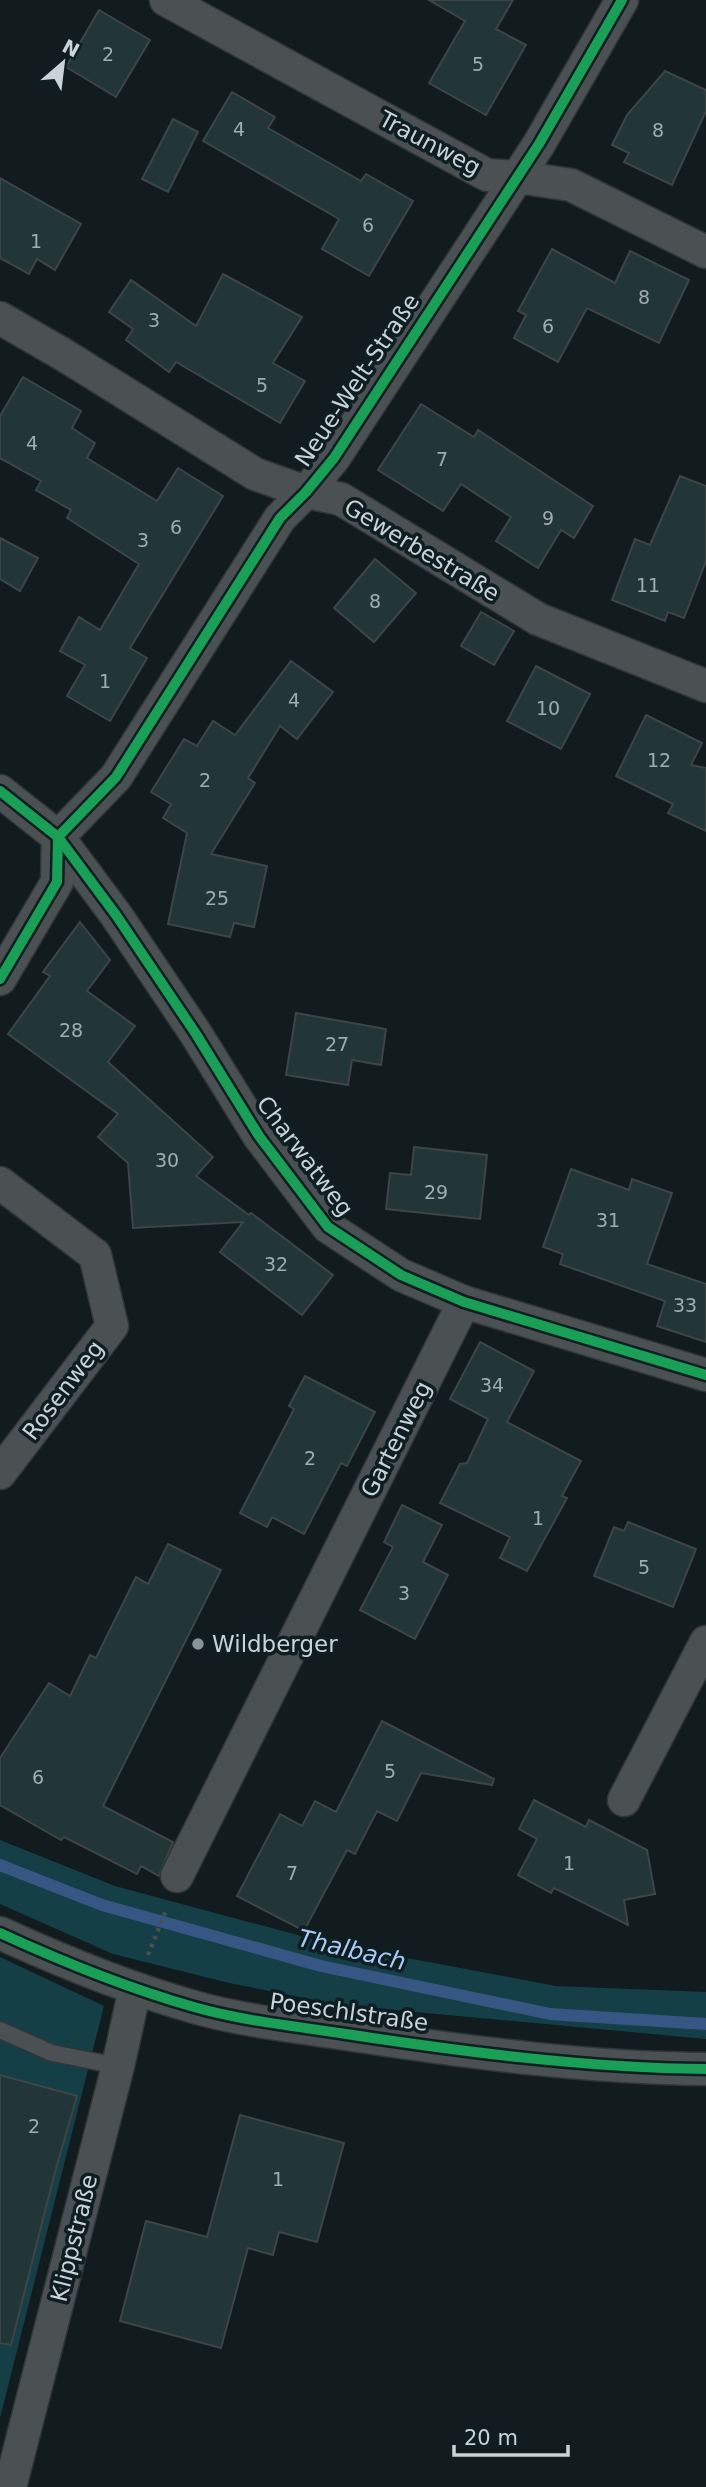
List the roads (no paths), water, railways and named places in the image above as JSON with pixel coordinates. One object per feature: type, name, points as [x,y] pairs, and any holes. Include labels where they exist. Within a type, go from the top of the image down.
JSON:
[{"type":"street","name":"Traunweg","points":[[166,0],[487,175],[571,186],[706,252]]},
{"type":"street","name":"Neue-Welt-Straße","points":[[58,837],[116,777],[280,518],[334,458],[518,177],[622,0]]},
{"type":"street","name":"Gewerbestraße","points":[[0,318],[255,474],[306,492],[341,499],[538,619],[706,686]]},
{"type":"street","name":"Charwatweg","points":[[0,791],[58,837],[116,915],[175,1002],[259,1136],[328,1227],[401,1275],[464,1302],[706,1375]]},
{"type":"street","points":[[0,979],[57,882],[58,837]]},
{"type":"street","name":"Rosenweg","points":[[0,1183],[95,1255],[112,1326],[0,1473]]},
{"type":"street","name":"Gartenweg","points":[[172,1890],[464,1302]]},
{"type":"street","points":[[624,1800],[706,1642]]},
{"type":"street","name":"Poeschlstraße","points":[[0,1933],[45,1954],[135,1989],[236,2017],[399,2042],[569,2062],[706,2069]]},
{"type":"street","name":"Klippstraße","points":[[10,2487],[118,2066],[135,1989]]},
{"type":"lane","points":[[0,2030],[52,2053],[118,2066]]},
{"type":"waterway","name":"Thalbach","points":[[0,1865],[102,1905],[321,1966],[550,2014],[706,2024]]},
{"type":"place","name":"Wildberger","points":[[198,1644]]}]
